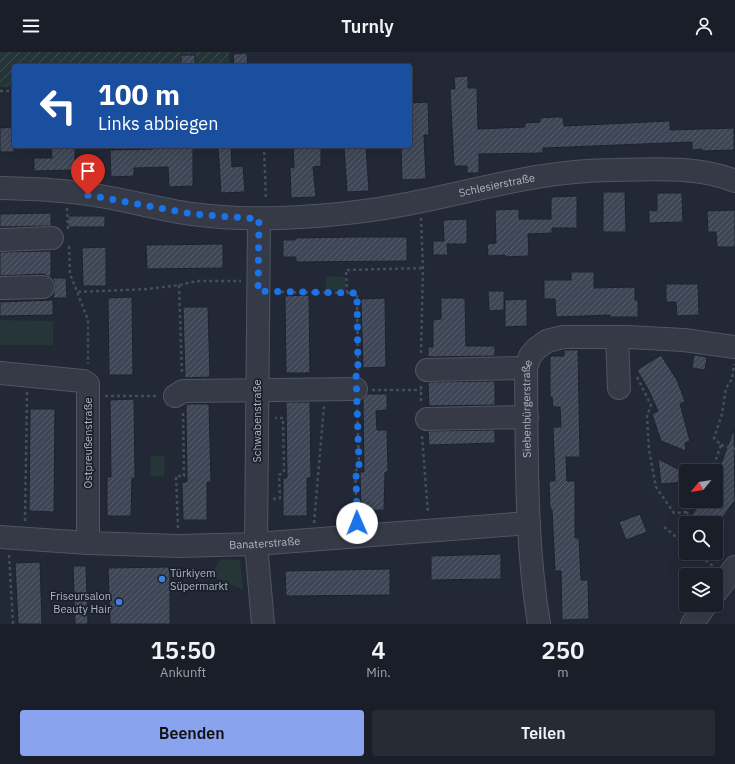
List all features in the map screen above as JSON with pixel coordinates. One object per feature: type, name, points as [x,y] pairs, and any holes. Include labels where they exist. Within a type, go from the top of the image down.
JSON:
[{"type":"street","name":"Schlesierstraße","points":[[0,188],[67,192],[99,196],[193,214],[263,219],[322,216],[368,211],[421,202],[546,175],[598,170],[653,169],[705,172],[735,181]]},
{"type":"street","name":"Schwabenstraße","points":[[263,219],[258,286],[256,544],[263,624]]},
{"type":"street","points":[[0,240],[63,238]]},
{"type":"street","points":[[0,288],[43,287]]},
{"type":"street","name":"Siebenbürgerstraße","points":[[539,624],[533,589],[529,523],[526,368],[530,356],[536,349],[547,341],[563,337],[617,337],[684,340],[735,347]]},
{"type":"street","points":[[617,337],[619,388]]},
{"type":"street","points":[[424,380],[526,368]]},
{"type":"street","name":"Ostpreußenstraße","points":[[0,373],[84,381],[88,390],[88,543]]},
{"type":"street","points":[[181,393],[356,388]]},
{"type":"street","points":[[427,419],[526,417]]},
{"type":"street","name":"Banaterstraße","points":[[11,538],[88,543],[179,546],[256,544],[529,523]]},
{"type":"street","points":[[692,624],[701,612]]},
{"type":"path","points":[[0,91],[12,90]]},
{"type":"path","points":[[263,219],[264,148]]},
{"type":"path","points":[[67,192],[63,238],[70,274],[88,320],[88,390],[181,393]]},
{"type":"path","points":[[347,293],[346,270],[423,268]]},
{"type":"path","points":[[78,292],[146,289],[198,281],[357,293],[358,372],[356,373],[356,388],[359,465],[356,472],[357,536]]},
{"type":"path","points":[[179,285],[184,476],[176,476],[179,546]]},
{"type":"path","points":[[735,357],[732,379],[726,388],[722,414],[714,438],[721,445],[735,449]]},
{"type":"path","points":[[634,372],[651,405],[647,416],[649,450],[656,487],[674,513],[686,512],[691,516]]},
{"type":"path","points":[[13,624],[11,538],[27,376]]},
{"type":"path","points":[[356,388],[424,380]]},
{"type":"path","points":[[312,539],[325,390]]},
{"type":"path","points":[[257,419],[283,418],[284,472],[279,475],[280,498],[257,499]]},
{"type":"path","points":[[714,464],[721,445]]},
{"type":"path","points":[[686,512],[689,508]]},
{"type":"path","points":[[664,527],[679,539]]},
{"type":"path","points":[[704,560],[726,579]]},
{"type":"shaded area","points":[[0,52],[229,52],[229,64],[12,64],[12,87],[0,87]]},
{"type":"shaded area","points":[[326,276],[345,277],[345,290],[326,290]]},
{"type":"shaded area","points":[[0,320],[53,321],[53,345],[0,345]]},
{"type":"shaded area","points":[[151,456],[165,456],[164,477],[150,476]]},
{"type":"shaded area","points":[[221,559],[240,560],[243,590],[211,575]]},
{"type":"building","points":[[247,53],[248,64],[234,64],[233,54]]},
{"type":"building","points":[[181,55],[195,55],[195,64],[181,64]]},
{"type":"building","points":[[468,76],[468,88],[477,88],[478,129],[525,127],[525,123],[540,122],[540,118],[555,117],[563,117],[564,126],[670,121],[670,130],[734,128],[734,150],[692,150],[692,142],[543,148],[543,153],[479,154],[479,173],[467,173],[467,166],[454,166],[450,89],[455,89],[454,77]]},
{"type":"building","points":[[428,102],[429,135],[424,135],[426,179],[402,180],[401,148],[412,148],[412,103]]},
{"type":"building","points":[[12,127],[12,148],[14,148],[14,152],[0,152],[0,128]]},
{"type":"building","points":[[51,148],[75,148],[75,170],[34,171],[34,158],[52,158]]},
{"type":"building","points":[[193,148],[193,186],[169,187],[168,167],[134,168],[134,176],[111,177],[110,150]]},
{"type":"building","points":[[218,148],[231,148],[232,167],[243,166],[245,192],[221,193]]},
{"type":"building","points":[[293,148],[321,148],[321,166],[313,167],[316,197],[291,198],[290,168],[294,167]]},
{"type":"building","points":[[344,148],[366,148],[369,191],[347,192]]},
{"type":"building","points":[[603,192],[625,192],[626,232],[603,232]]},
{"type":"building","points":[[657,193],[682,193],[683,222],[649,223],[649,210],[657,211]]},
{"type":"building","points":[[577,196],[577,228],[552,228],[552,233],[528,234],[529,256],[488,256],[487,244],[496,243],[495,210],[519,209],[519,219],[551,219],[551,197]]},
{"type":"building","points":[[735,210],[735,247],[717,247],[716,232],[708,232],[707,211]]},
{"type":"building","points":[[51,213],[51,226],[0,227],[0,214]]},
{"type":"building","points":[[68,216],[105,216],[105,227],[68,227]]},
{"type":"building","points":[[467,219],[467,244],[447,244],[448,255],[433,255],[433,241],[444,241],[443,220]]},
{"type":"building","points":[[407,237],[407,261],[296,262],[296,257],[283,257],[283,240],[295,240],[295,238]]},
{"type":"building","points":[[223,244],[223,268],[147,269],[146,245]]},
{"type":"building","points":[[106,247],[106,286],[83,286],[82,248]]},
{"type":"building","points":[[51,251],[51,277],[43,274],[0,276],[0,252]]},
{"type":"building","points":[[571,272],[594,272],[594,288],[635,287],[635,300],[638,300],[638,317],[610,317],[610,315],[556,317],[555,299],[544,299],[544,280],[571,280]]},
{"type":"building","points":[[53,278],[66,278],[67,298],[53,298],[55,286]]},
{"type":"building","points":[[666,284],[698,284],[699,315],[677,316],[676,302],[666,302]]},
{"type":"building","points":[[488,291],[504,291],[504,310],[489,311]]},
{"type":"building","points":[[309,295],[310,373],[286,373],[285,296]]},
{"type":"building","points":[[132,297],[133,375],[109,375],[108,298]]},
{"type":"building","points":[[385,298],[386,367],[363,368],[361,299]]},
{"type":"building","points":[[441,298],[465,298],[466,346],[495,346],[495,356],[428,357],[428,347],[433,347],[433,320],[441,319]]},
{"type":"building","points":[[527,299],[527,326],[505,327],[505,300]]},
{"type":"building","points":[[53,300],[53,315],[0,316],[0,302]]},
{"type":"building","points":[[183,307],[208,307],[210,377],[185,378]]},
{"type":"building","points":[[564,350],[578,350],[580,457],[566,457],[567,481],[575,481],[575,538],[579,538],[581,580],[588,580],[589,619],[562,620],[561,571],[555,571],[549,481],[555,481],[553,427],[561,427],[560,407],[553,407],[552,397],[550,397],[550,356],[564,356]]},
{"type":"building","points":[[661,355],[677,380],[685,401],[680,404],[690,441],[685,443],[686,451],[661,441],[652,414],[658,411],[637,370]]},
{"type":"building","points":[[694,355],[707,357],[705,370],[692,368]]},
{"type":"building","points":[[495,381],[495,405],[429,406],[428,382]]},
{"type":"building","points":[[367,394],[387,394],[387,410],[376,411],[377,430],[387,430],[388,472],[385,472],[384,510],[361,511],[360,472],[364,472],[363,399]]},
{"type":"building","points":[[134,399],[135,478],[132,478],[131,516],[107,516],[107,477],[111,477],[110,400]]},
{"type":"building","points":[[286,402],[310,402],[311,478],[307,478],[307,516],[283,516],[283,478],[287,478]]},
{"type":"building","points":[[186,404],[209,404],[211,482],[207,482],[207,520],[183,520],[182,482],[187,482]]},
{"type":"building","points":[[30,409],[55,409],[54,512],[29,511]]},
{"type":"building","points":[[734,429],[735,500],[723,517],[723,516],[693,516],[692,515],[696,508],[723,508],[723,464],[721,464]]},
{"type":"building","points":[[495,430],[495,443],[429,445],[428,431]]},
{"type":"building","points":[[658,459],[679,470],[679,483],[661,484]]},
{"type":"building","points":[[640,514],[647,532],[626,540],[619,522]]},
{"type":"building","points":[[501,554],[501,579],[431,580],[431,556]]},
{"type":"building","points":[[40,562],[42,624],[18,624],[15,563]]},
{"type":"building","points":[[73,566],[86,566],[88,624],[75,624]]},
{"type":"building","points":[[169,567],[170,624],[110,624],[108,568]]},
{"type":"building","points":[[390,569],[390,595],[286,596],[285,571]]},
{"type":"place","name":"Türkiyem Süpermarkt","points":[[162,579]]},
{"type":"place","name":"Friseursalon Beauty Hair","points":[[119,602]]},
{"type":"route","points":[[88,195],[193,214],[259,219],[258,291],[357,293],[358,372],[356,373],[356,389],[359,465],[356,472],[357,523]]}]
